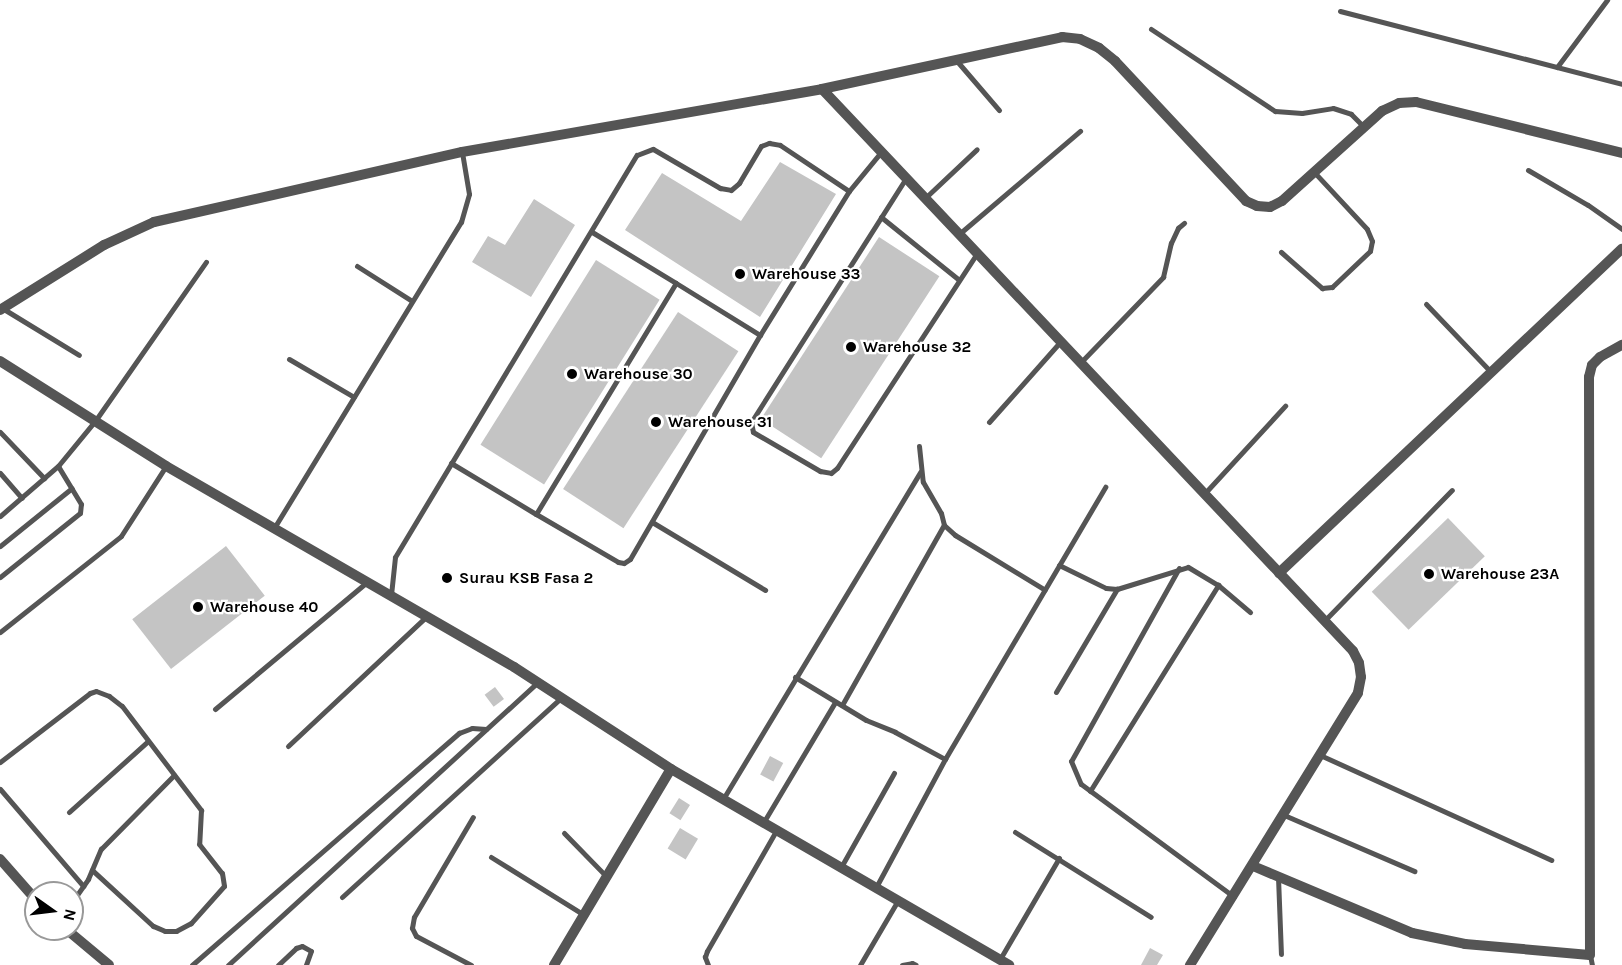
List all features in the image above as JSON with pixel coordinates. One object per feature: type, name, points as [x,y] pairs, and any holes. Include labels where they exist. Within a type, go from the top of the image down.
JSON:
[{"type":"street","points":[[1,309],[104,245],[154,222],[462,152],[822,89],[1062,37],[1080,39],[1099,48],[1115,61],[1246,201],[1257,206],[1270,207],[1282,201],[1382,111],[1399,103],[1416,102],[1622,153]]},
{"type":"street","points":[[822,89],[1353,651],[1359,663],[1361,676],[1358,693],[1190,965]]},
{"type":"street","points":[[1279,573],[1622,249]]},
{"type":"street","points":[[1253,866],[1412,933],[1465,944],[1591,960],[1589,377],[1592,365],[1600,357],[1622,345]]},
{"type":"street","points":[[0,361],[166,466],[427,616],[722,800],[1004,962]]},
{"type":"street","points":[[554,965],[671,769]]},
{"type":"street","points":[[0,859],[24,886]]},
{"type":"street","points":[[80,941],[109,965]]},
{"type":"lane","points":[[1557,67],[1607,0]]},
{"type":"lane","points":[[1340,10],[1622,84]]},
{"type":"lane","points":[[1151,29],[1275,111],[1302,113],[1333,108],[1351,114],[1364,127]]},
{"type":"lane","points":[[955,59],[999,110]]},
{"type":"lane","points":[[959,234],[1080,131]]},
{"type":"lane","points":[[391,595],[395,557],[637,155],[653,149],[720,188],[731,190],[739,183],[761,146],[769,143],[780,145],[849,191]]},
{"type":"lane","points":[[925,198],[977,148]]},
{"type":"lane","points":[[274,528],[461,222],[469,194],[462,152]]},
{"type":"lane","points":[[451,463],[618,562],[630,559],[760,335],[849,191],[881,152]]},
{"type":"lane","points":[[1528,170],[1588,205],[1622,229]]},
{"type":"lane","points":[[1281,252],[1322,288],[1332,287],[1370,251],[1372,241],[1367,229],[1314,172]]},
{"type":"lane","points":[[906,178],[751,422],[753,432],[758,437],[820,471],[831,472],[837,468],[976,254]]},
{"type":"lane","points":[[881,217],[959,280]]},
{"type":"lane","points":[[1080,363],[1163,278],[1172,243],[1178,228],[1184,223]]},
{"type":"lane","points":[[592,232],[760,335]]},
{"type":"lane","points":[[0,516],[58,466],[94,421],[206,262]]},
{"type":"lane","points":[[357,266],[412,301]]},
{"type":"lane","points":[[536,514],[676,284]]},
{"type":"lane","points":[[1426,304],[1491,372]]},
{"type":"lane","points":[[1,309],[79,355]]},
{"type":"lane","points":[[989,422],[1060,342]]},
{"type":"lane","points":[[289,359],[354,397]]},
{"type":"lane","points":[[1204,494],[1285,406]]},
{"type":"lane","points":[[0,432],[44,478]]},
{"type":"lane","points":[[919,446],[920,472],[944,525],[955,535],[1045,590]]},
{"type":"lane","points":[[0,577],[80,513],[81,504],[58,466]]},
{"type":"lane","points":[[0,632],[121,536],[166,466]]},
{"type":"lane","points":[[722,800],[920,472]]},
{"type":"lane","points":[[0,473],[22,498]]},
{"type":"lane","points":[[875,889],[945,759],[1105,487]]},
{"type":"lane","points":[[0,546],[72,488]]},
{"type":"lane","points":[[1324,621],[1452,489]]},
{"type":"lane","points":[[652,522],[765,590]]},
{"type":"lane","points":[[842,705],[944,525]]},
{"type":"lane","points":[[1059,565],[1106,588],[1117,589],[1188,567],[1218,585],[1250,612]]},
{"type":"lane","points":[[1179,568],[1071,761],[1081,784],[1234,897]]},
{"type":"lane","points":[[215,709],[367,582]]},
{"type":"lane","points":[[1090,791],[1218,585]]},
{"type":"lane","points":[[1056,692],[1117,589]]},
{"type":"lane","points":[[288,746],[427,616]]},
{"type":"lane","points":[[795,677],[835,702],[945,759]]},
{"type":"lane","points":[[228,965],[537,683]]},
{"type":"lane","points":[[0,762],[90,693],[96,691],[109,696],[122,706],[201,810],[199,844],[222,873],[224,886],[191,923],[176,932],[165,932],[153,926],[92,870]]},
{"type":"lane","points":[[342,897],[561,698]]},
{"type":"lane","points":[[763,823],[835,702]]},
{"type":"lane","points":[[192,965],[459,733],[472,728],[486,729]]},
{"type":"lane","points":[[69,812],[148,741]]},
{"type":"lane","points":[[1320,755],[1551,860]]},
{"type":"lane","points":[[840,868],[894,773]]},
{"type":"lane","points":[[84,884],[100,849],[174,775]]},
{"type":"lane","points":[[0,789],[79,881]]},
{"type":"lane","points":[[1284,815],[1414,871]]},
{"type":"lane","points":[[471,965],[416,936],[412,928],[414,917],[473,817]]},
{"type":"lane","points":[[708,965],[705,957],[707,951],[776,831]]},
{"type":"lane","points":[[1015,832],[1151,917]]},
{"type":"lane","points":[[564,833],[607,877]]},
{"type":"lane","points":[[491,857],[584,915]]},
{"type":"lane","points":[[1004,962],[1059,858]]},
{"type":"lane","points":[[1278,877],[1281,954]]},
{"type":"lane","points":[[860,965],[897,902]]},
{"type":"lane","points":[[278,965],[296,948],[302,946],[311,951],[306,965]]},
{"type":"lane","points":[[902,965],[912,963],[916,965]]},
{"type":"building","name":"Warehouse 33","points":[[780,162],[836,194],[760,317],[625,230],[662,173],[741,221]]},
{"type":"building","points":[[534,199],[575,225],[531,297],[472,262],[488,236],[505,245]]},
{"type":"building","name":"Warehouse 32","points":[[879,237],[939,276],[821,458],[761,419]]},
{"type":"building","name":"Warehouse 30","points":[[596,260],[660,300],[544,485],[480,445]]},
{"type":"building","name":"Warehouse 31","points":[[678,312],[738,351],[623,528],[563,489]]},
{"type":"building","name":"Warehouse 23A","points":[[1448,518],[1485,556],[1409,630],[1372,592]]},
{"type":"building","name":"Warehouse 40","points":[[226,546],[265,596],[171,669],[132,619]]},
{"type":"building","points":[[495,687],[504,699],[494,707],[485,695]]},
{"type":"building","points":[[770,756],[783,763],[773,782],[760,775]]},
{"type":"building","points":[[679,798],[690,805],[680,820],[669,813]]},
{"type":"building","points":[[680,828],[698,839],[686,859],[668,849]]},
{"type":"building","points":[[1150,948],[1163,955],[1157,965],[1141,965]]},
{"type":"place","name":"Warehouse 33","points":[[740,274]]},
{"type":"place","name":"Warehouse 32","points":[[851,347]]},
{"type":"place","name":"Warehouse 30","points":[[572,374]]},
{"type":"place","name":"Warehouse 31","points":[[656,422]]},
{"type":"place","name":"Warehouse 23A","points":[[1429,574]]},
{"type":"place","name":"Surau KSB Fasa 2","points":[[447,578]]},
{"type":"place","name":"Warehouse 40","points":[[198,607]]}]
